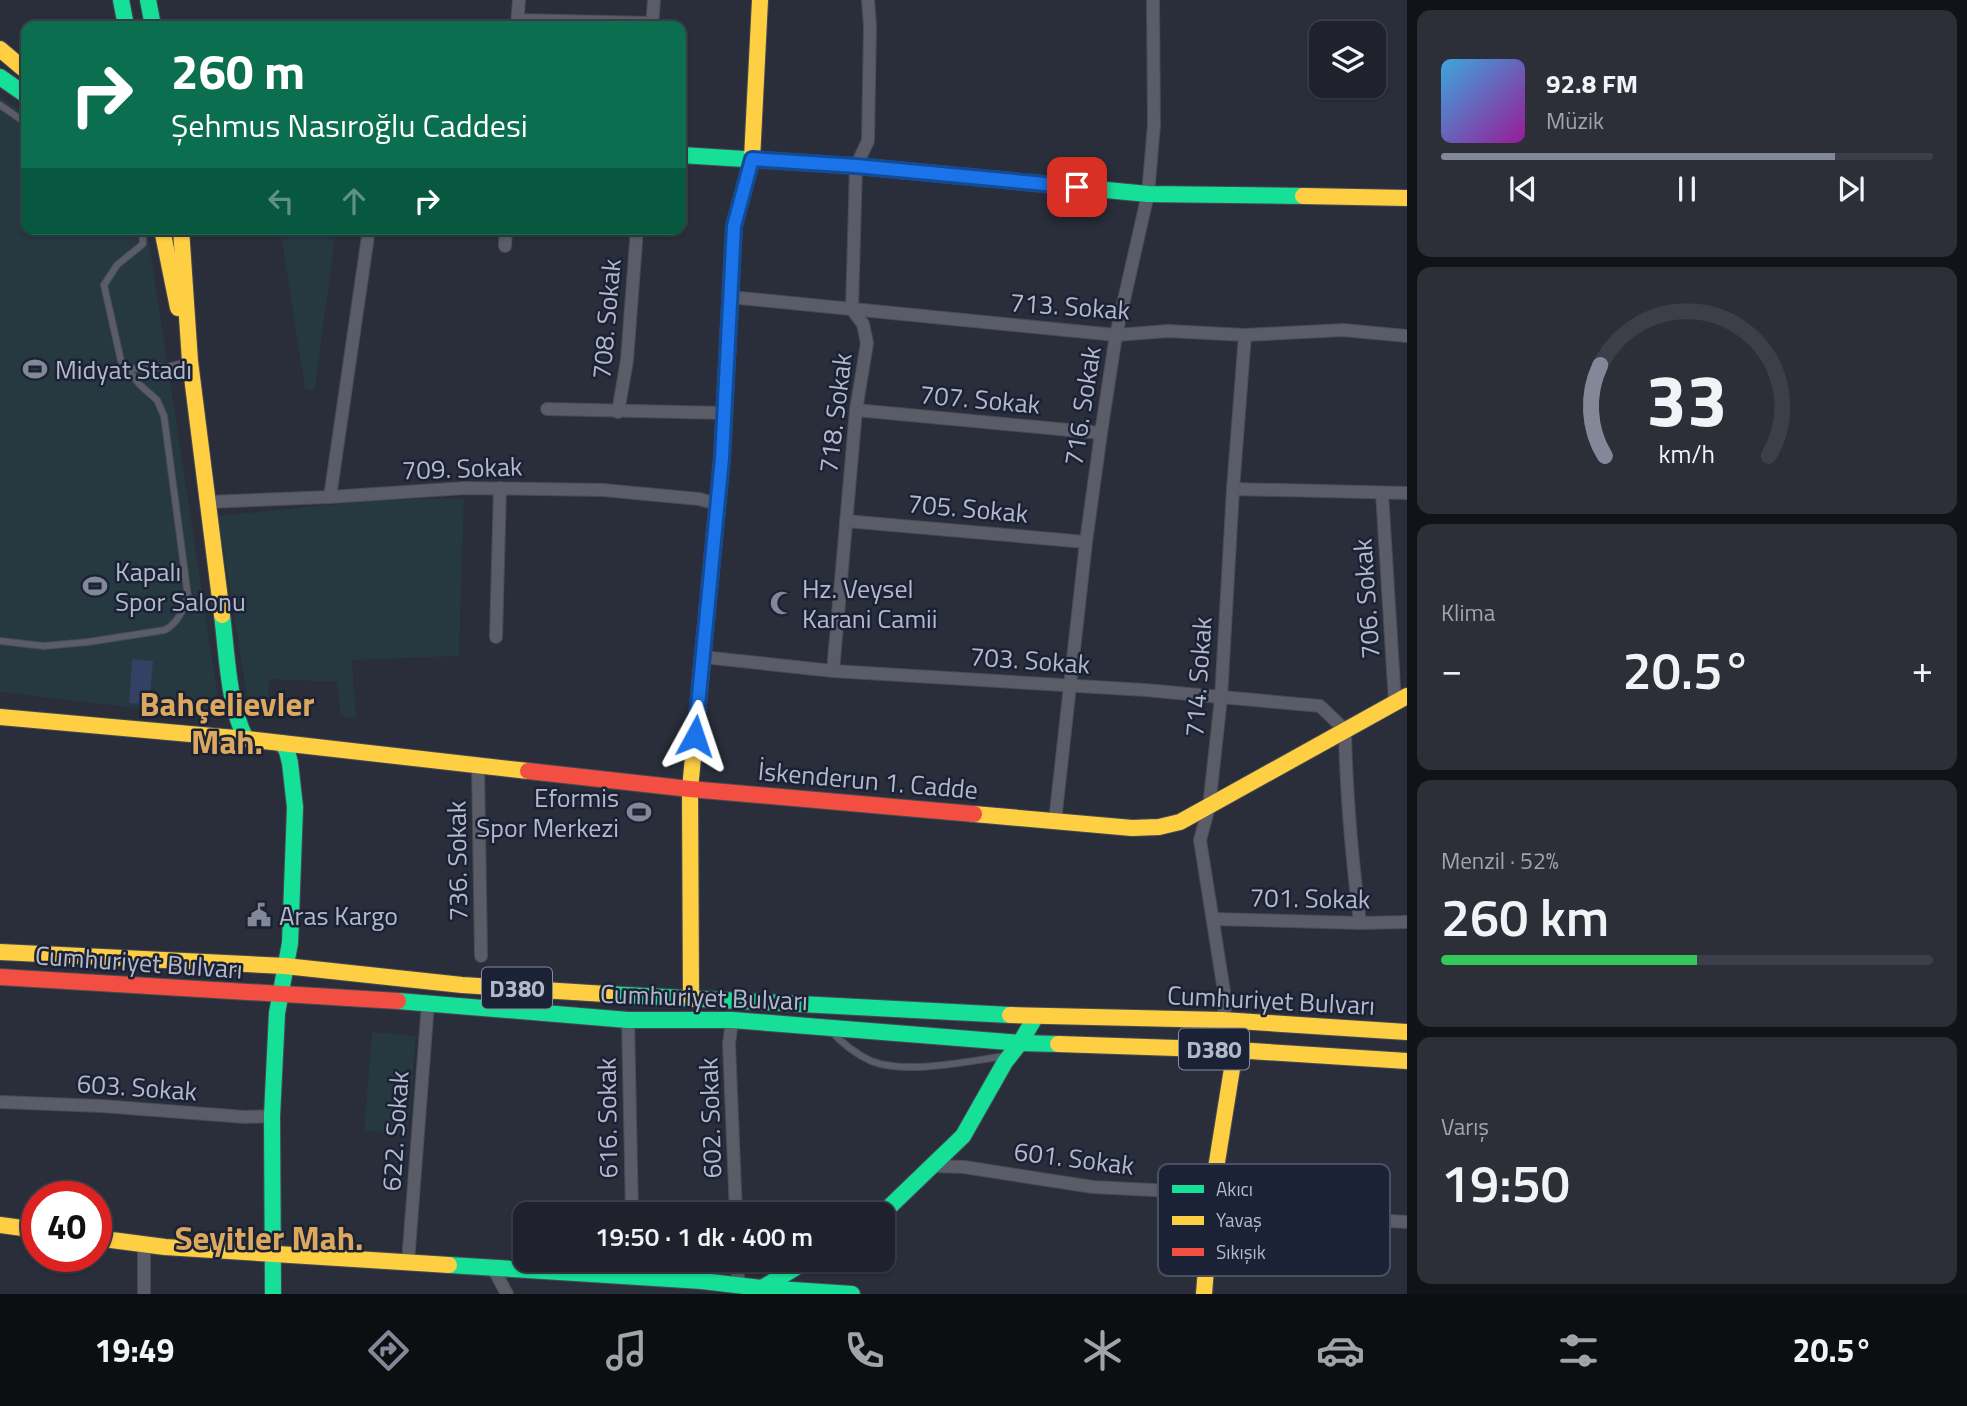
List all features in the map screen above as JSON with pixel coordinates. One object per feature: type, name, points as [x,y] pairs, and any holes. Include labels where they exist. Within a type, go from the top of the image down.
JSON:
[{"type":"street","points":[[121,0],[125,21]]},
{"type":"street","points":[[148,0],[152,21]]},
{"type":"street","points":[[517,21],[519,0]]},
{"type":"street","points":[[652,21],[654,0]]},
{"type":"street","points":[[691,999],[690,789],[717,504],[734,226],[752,159],[760,0]]},
{"type":"street","name":"718. Sokak","points":[[833,671],[856,410],[867,343],[863,324],[852,309],[856,166],[868,141],[868,0]]},
{"type":"street","name":"716. Sokak","points":[[1055,821],[1101,433],[1116,335],[1148,194],[1154,125],[1153,0]]},
{"type":"street","points":[[0,49],[21,67]]},
{"type":"street","points":[[0,77],[21,92]]},
{"type":"street","points":[[686,155],[856,166],[1148,194],[1407,198]]},
{"type":"street","points":[[163,235],[190,361]]},
{"type":"street","points":[[181,235],[190,361],[206,502],[233,699],[246,739]]},
{"type":"street","points":[[330,497],[368,235]]},
{"type":"street","points":[[505,246],[506,235]]},
{"type":"street","name":"708. Sokak","points":[[618,412],[627,360],[637,235]]},
{"type":"street","name":"713. Sokak","points":[[730,297],[1116,335],[1168,331],[1245,335],[1343,330],[1407,337]]},
{"type":"street","name":"714. Sokak","points":[[1222,1020],[1226,1004],[1200,840],[1209,807],[1221,698],[1245,335]]},
{"type":"street","points":[[547,409],[724,413]]},
{"type":"street","name":"707. Sokak","points":[[856,410],[1101,433]]},
{"type":"street","points":[[496,637],[500,488]]},
{"type":"street","name":"709. Sokak","points":[[206,502],[500,488],[603,489],[699,499],[717,504]]},
{"type":"street","points":[[1233,489],[1407,493]]},
{"type":"street","name":"706. Sokak","points":[[1382,493],[1401,699]]},
{"type":"street","name":"705. Sokak","points":[[846,521],[1086,542]]},
{"type":"street","name":"703. Sokak","points":[[703,657],[833,671],[991,680],[1320,706],[1345,730]]},
{"type":"street","name":"İskenderun 1. Cadde","points":[[0,717],[246,739],[690,789],[1132,828],[1159,827],[1180,822],[1401,699]]},
{"type":"street","points":[[1345,730],[1345,784],[1360,923]]},
{"type":"street","points":[[273,1294],[272,1116],[277,1013],[290,943],[295,807],[288,751],[282,743]]},
{"type":"street","name":"736. Sokak","points":[[478,765],[481,956]]},
{"type":"street","name":"701. Sokak","points":[[1213,919],[1407,922]]},
{"type":"street","name":"Cumhuriyet Bulvarı","points":[[0,951],[285,966],[462,985],[691,999],[1035,1016],[1222,1020],[1407,1032]]},
{"type":"street","name":"Cumhuriyet Bulvarı","points":[[0,977],[428,1003],[628,1020],[732,1020],[828,1028],[1015,1050],[1235,1050],[1407,1061]]},
{"type":"street","name":"622. Sokak","points":[[408,1262],[428,1003]]},
{"type":"street","points":[[894,1202],[963,1136],[1035,1016]]},
{"type":"street","name":"616. Sokak","points":[[628,1020],[632,1202]]},
{"type":"street","name":"602. Sokak","points":[[732,1020],[729,1044],[736,1202]]},
{"type":"street","points":[[1217,1164],[1235,1050]]},
{"type":"street","name":"603. Sokak","points":[[0,1102],[272,1116]]},
{"type":"street","name":"601. Sokak","points":[[932,1166],[964,1167],[1093,1187],[1158,1190]]},
{"type":"street","points":[[0,1226],[21,1228]]},
{"type":"street","points":[[112,1240],[144,1245],[632,1277],[750,1289],[852,1294]]},
{"type":"street","points":[[144,1245],[144,1294]]},
{"type":"street","points":[[493,1268],[507,1294]]},
{"type":"street","points":[[632,1272],[632,1277]]},
{"type":"street","points":[[742,1272],[750,1289]]},
{"type":"street","points":[[750,1289],[784,1272]]},
{"type":"street","points":[[1204,1294],[1206,1276]]},
{"type":"lane","points":[[0,105],[21,120]]},
{"type":"lane","points":[[0,641],[44,646],[165,630],[173,626],[184,609],[188,597],[164,416],[156,400],[121,361],[104,285],[117,265],[143,244],[142,235]]},
{"type":"lane","points":[[127,369],[168,367],[190,361]]},
{"type":"lane","points":[[828,1028],[845,1045],[872,1061],[899,1067],[934,1066],[1015,1050]]},
{"type":"shaded area","points":[[0,96],[21,111],[21,235],[148,235],[221,718],[0,692]]},
{"type":"shaded area","points":[[281,235],[335,235],[315,388],[311,391],[305,388]]},
{"type":"shaded area","points":[[464,498],[459,656],[352,660],[356,718],[341,716],[337,682],[269,679],[268,705],[248,701],[218,516],[378,500]]},
{"type":"shaded area","points":[[372,1032],[416,1036],[407,1134],[364,1130]]},
{"type":"water","points":[[132,659],[153,661],[149,704],[129,703]]},
{"type":"traffic: fast","points":[[121,0],[125,21]]},
{"type":"traffic: fast","points":[[148,0],[152,21]]},
{"type":"traffic: fast","points":[[0,77],[21,92]]},
{"type":"traffic: fast","points":[[686,155],[856,166],[1148,194],[1303,196]]},
{"type":"traffic: fast","points":[[222,615],[235,711],[246,739]]},
{"type":"traffic: fast","points":[[273,1294],[272,1116],[277,1013],[290,943],[295,807],[290,763],[282,743]]},
{"type":"traffic: fast","points":[[606,994],[1010,1015]]},
{"type":"traffic: fast","points":[[398,1001],[628,1020],[732,1020],[1058,1044]]},
{"type":"traffic: fast","points":[[894,1202],[963,1136],[1005,1062],[1036,1016]]},
{"type":"traffic: fast","points":[[449,1265],[702,1281],[852,1294]]},
{"type":"traffic: fast","points":[[762,1288],[788,1272]]},
{"type":"traffic: slow","points":[[727,360],[734,226],[752,159],[760,0]]},
{"type":"traffic: slow","points":[[0,49],[21,67]]},
{"type":"traffic: slow","points":[[1303,196],[1407,198]]},
{"type":"traffic: slow","points":[[163,235],[178,308]]},
{"type":"traffic: slow","points":[[181,235],[190,361],[222,615]]},
{"type":"traffic: slow","points":[[974,814],[1132,828],[1159,827],[1180,822],[1407,696]]},
{"type":"traffic: slow","points":[[691,999],[690,789],[698,705]]},
{"type":"traffic: slow","points":[[0,717],[246,739],[528,771]]},
{"type":"traffic: slow","points":[[0,952],[285,966],[462,985],[606,994]]},
{"type":"traffic: slow","points":[[1010,1015],[1222,1020],[1407,1032]]},
{"type":"traffic: slow","points":[[1058,1044],[1235,1050],[1407,1061]]},
{"type":"traffic: slow","points":[[1217,1164],[1235,1050]]},
{"type":"traffic: slow","points":[[0,1225],[21,1228]]},
{"type":"traffic: slow","points":[[112,1240],[165,1247],[449,1265]]},
{"type":"traffic: slow","points":[[1204,1294],[1205,1276]]},
{"type":"traffic: jam","points":[[698,705],[722,458],[727,360]]},
{"type":"traffic: jam","points":[[528,771],[690,789],[974,814]]},
{"type":"traffic: jam","points":[[0,977],[398,1001]]},
{"type":"place","name":"Midyat Stadı","points":[[35,369]]},
{"type":"place","name":"Kapalı Spor Salonu","points":[[95,586]]},
{"type":"place","name":"Hz. Veysel Karani Camii","points":[[782,603]]},
{"type":"place","name":"Eformis Spor Merkezi","points":[[639,812]]},
{"type":"place","name":"Aras Kargo","points":[[259,915]]},
{"type":"district","name":"Bahçelievler Mah.","points":[[227,723]]},
{"type":"district","name":"Seyitler Mah.","points":[[269,1238]]},
{"type":"route","points":[[695,736],[722,458],[734,226],[752,159],[1077,187]]}]
